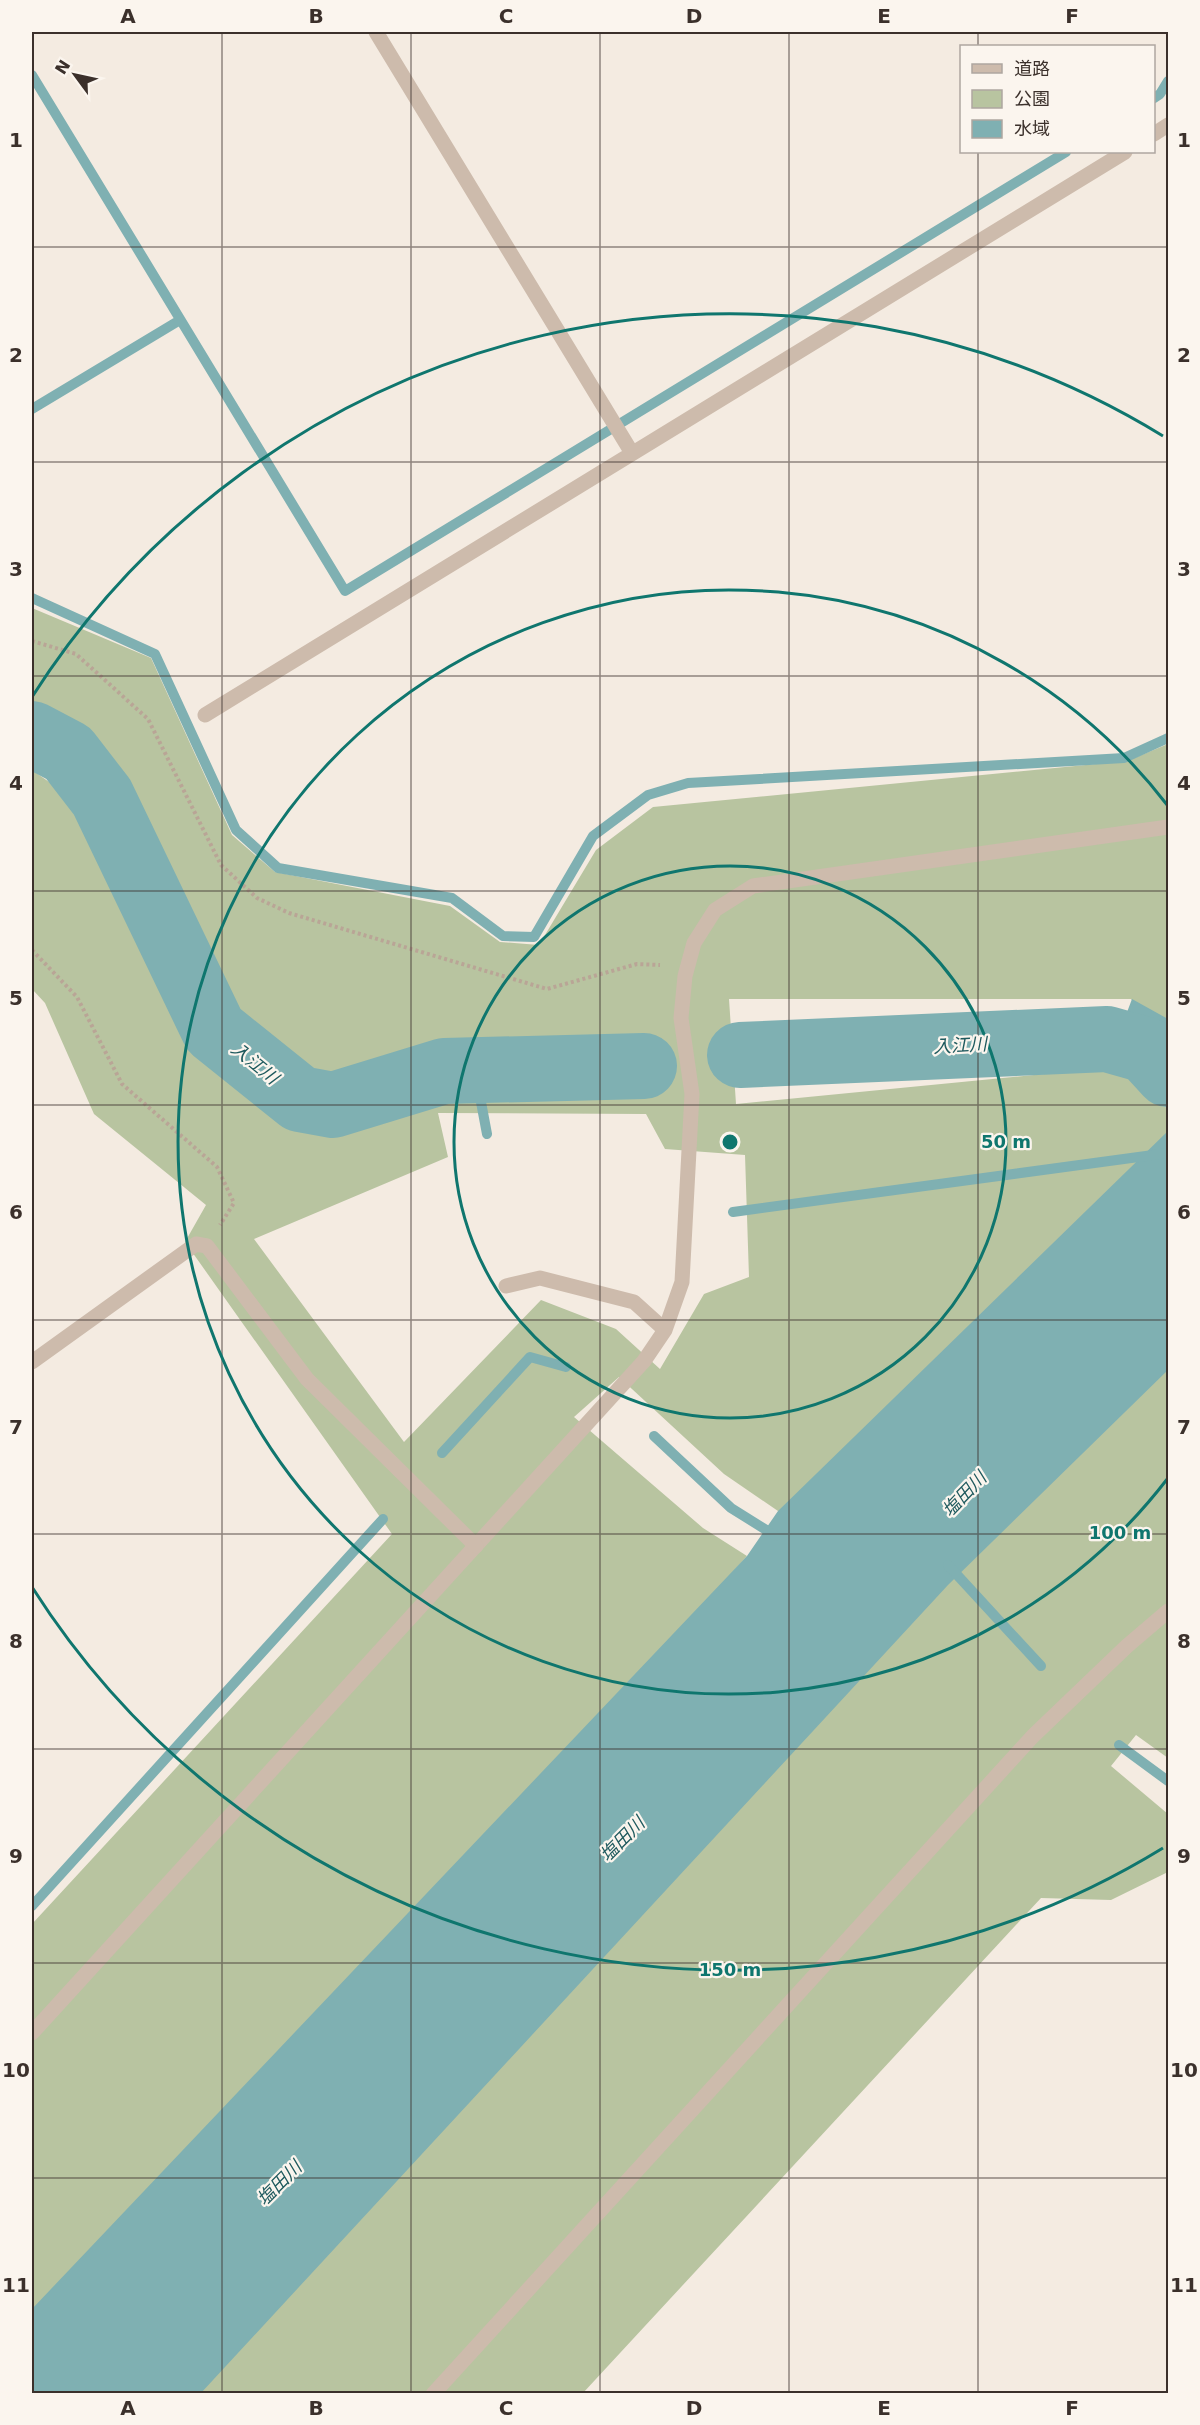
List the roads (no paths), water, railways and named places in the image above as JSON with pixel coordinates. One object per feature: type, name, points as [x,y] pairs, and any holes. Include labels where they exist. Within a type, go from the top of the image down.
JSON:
[{"type":"street","points":[[376,32],[632,453]]},
{"type":"street","points":[[1155,133],[1168,125]]},
{"type":"street","points":[[205,715],[1123,153]]},
{"type":"street","points":[[32,2033],[644,1361],[665,1330],[682,1282],[692,1094],[681,1018],[685,976],[694,943],[715,910],[753,886],[1168,827]]},
{"type":"street","points":[[32,1362],[196,1244],[207,1246],[307,1379],[476,1546]]},
{"type":"street","points":[[506,1286],[540,1278],[634,1302],[665,1330]]},
{"type":"street","points":[[433,2394],[1033,1736],[1127,1646],[1168,1611]]},
{"type":"water","points":[[1132,999],[1168,1019],[1168,1110],[1145,1083],[1106,1068]]},
{"type":"water","name":"塩田川","points":[[1168,1131],[1168,1370],[948,1585],[201,2393],[32,2393],[32,2309],[747,1556],[778,1511]]},
{"type":"waterway","points":[[32,75],[345,591],[1064,153]]},
{"type":"waterway","points":[[1155,97],[1160,94],[1168,81]]},
{"type":"waterway","points":[[32,409],[180,320]]},
{"type":"waterway","points":[[32,598],[155,654],[236,830],[278,868],[452,898],[503,936],[534,937],[593,836],[648,795],[688,783],[1124,758],[1168,738]]},
{"type":"waterway","name":"入江川","points":[[32,734],[68,753],[102,797],[214,1030],[300,1099],[333,1105],[444,1071],[644,1066]]},
{"type":"waterway","name":"入江川","points":[[740,1055],[1107,1039],[1146,1050],[1168,1074]]},
{"type":"waterway","points":[[475,1070],[487,1134]]},
{"type":"waterway","points":[[733,1212],[1168,1153]]},
{"type":"waterway","points":[[442,1453],[530,1357],[566,1367]]},
{"type":"waterway","points":[[654,1436],[731,1508],[776,1536]]},
{"type":"waterway","points":[[32,1906],[383,1519]]},
{"type":"waterway","points":[[948,1565],[1041,1666]]},
{"type":"waterway","points":[[1119,1745],[1168,1781]]}]
